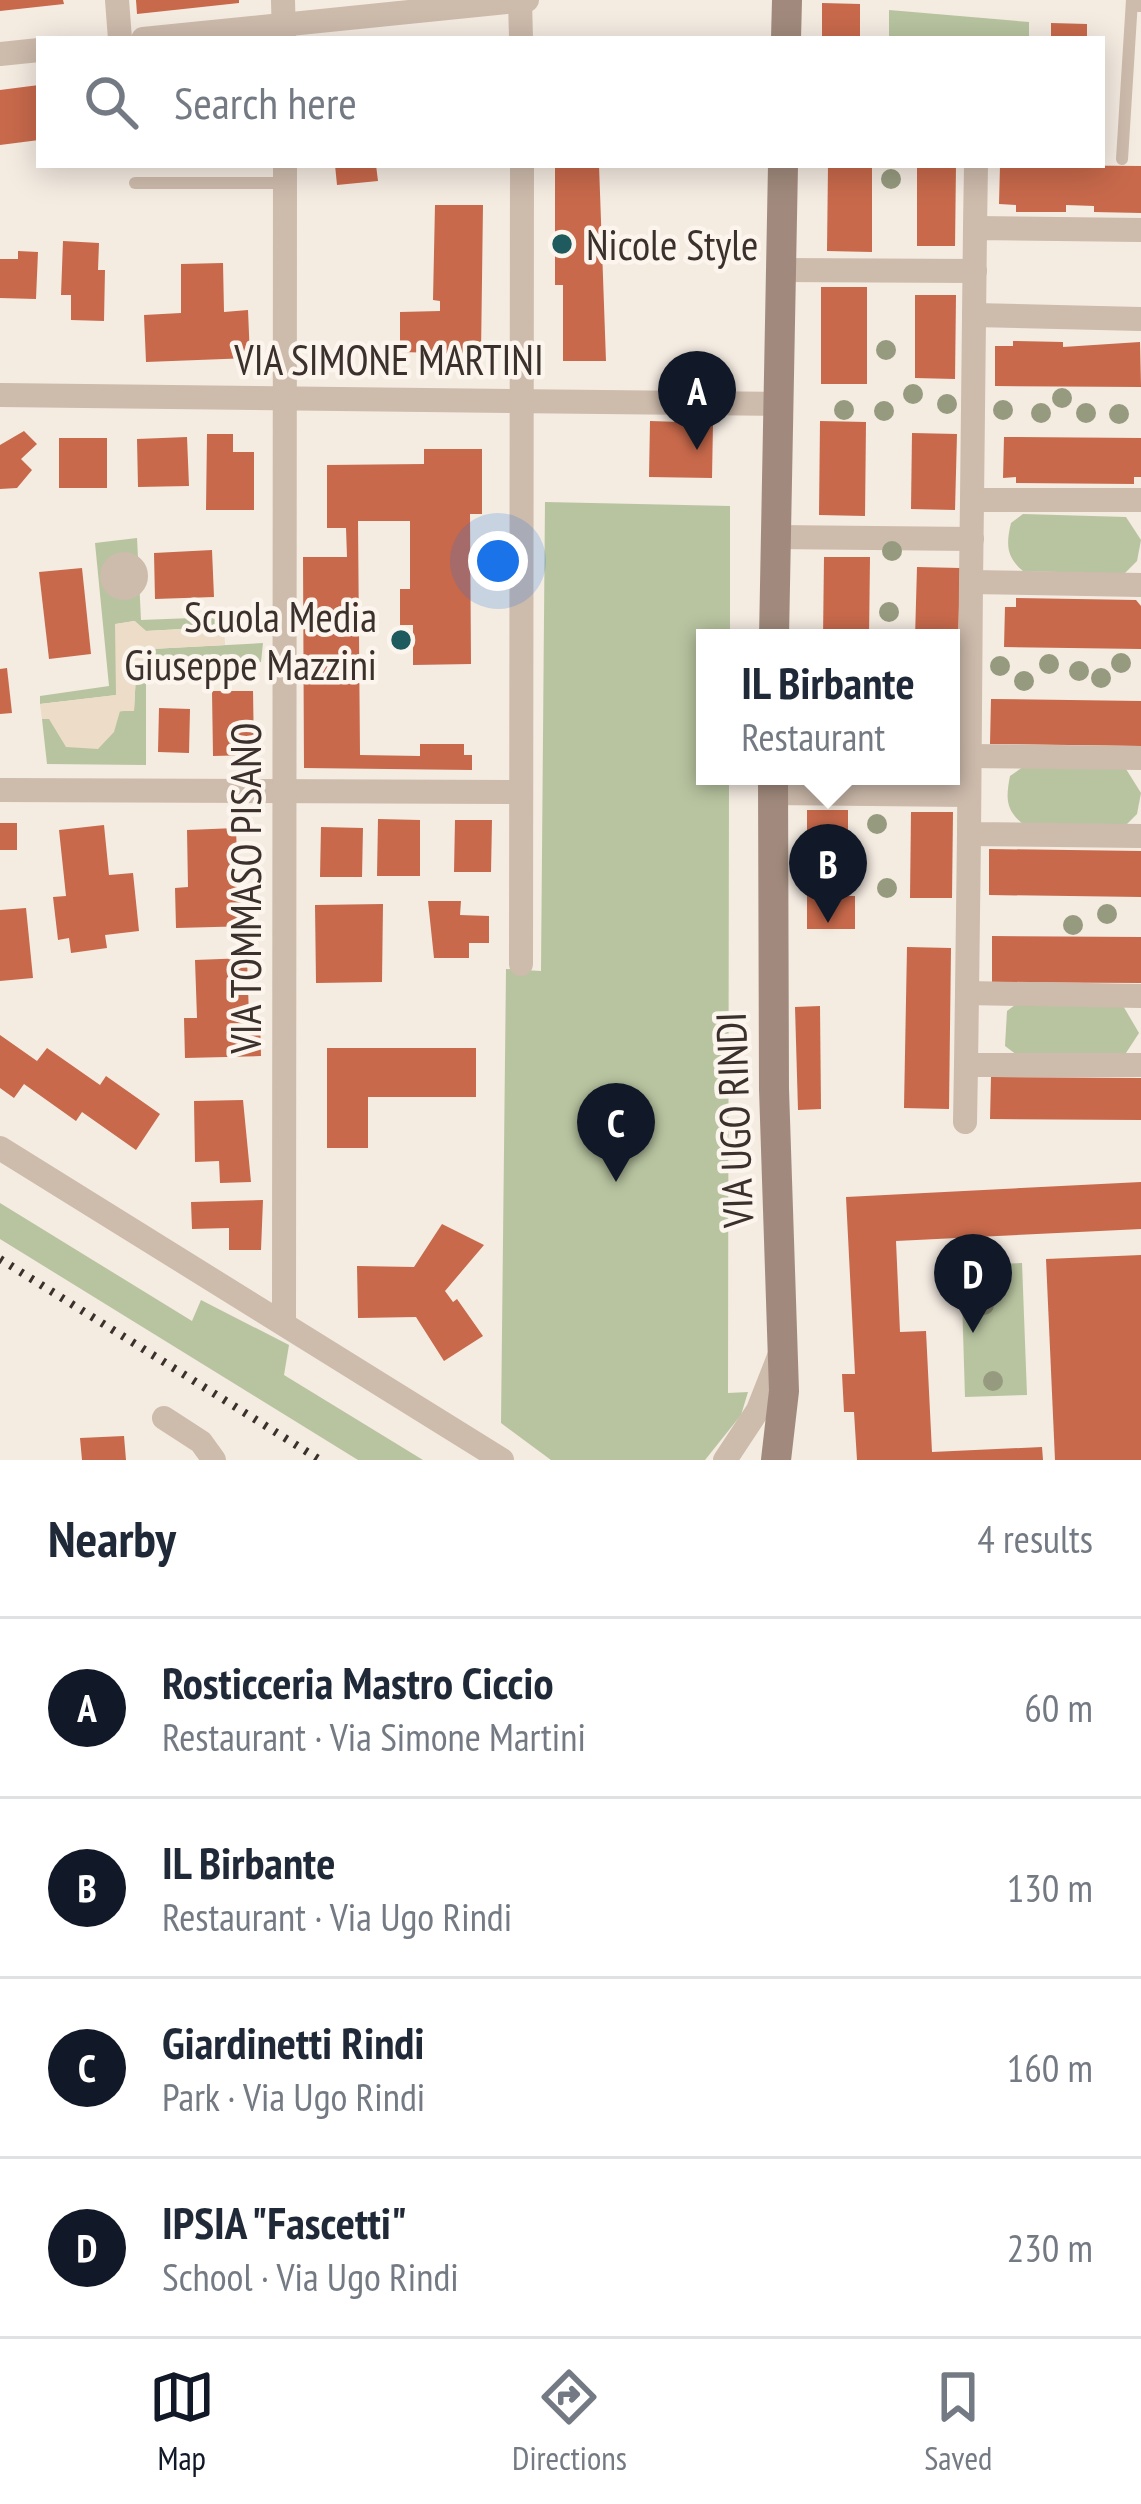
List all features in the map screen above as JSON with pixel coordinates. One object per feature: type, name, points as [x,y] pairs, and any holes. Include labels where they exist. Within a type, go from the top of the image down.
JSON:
[{"type":"street","points":[[117,0],[121,36]]},
{"type":"street","points":[[165,36],[284,20],[523,0],[521,36]]},
{"type":"street","points":[[786,36],[787,0]]},
{"type":"street","points":[[0,54],[36,50]]},
{"type":"street","points":[[520,964],[522,168]]},
{"type":"street","points":[[774,629],[783,168]]},
{"type":"street","points":[[965,1122],[976,168]]},
{"type":"street","name":"VIA TOMMASO PISANO","points":[[284,1322],[285,174]]},
{"type":"street","points":[[975,228],[1141,230]]},
{"type":"street","points":[[780,270],[975,272]]},
{"type":"street","points":[[974,315],[1141,319]]},
{"type":"street","name":"VIA SIMONE MARTINI","points":[[0,395],[522,397],[777,404]]},
{"type":"street","points":[[972,500],[1141,500]]},
{"type":"street","points":[[775,537],[972,539]]},
{"type":"street","points":[[971,582],[1141,585]]},
{"type":"street","points":[[970,756],[1141,758]]},
{"type":"street","name":"VIA UGO RINDI","points":[[773,785],[774,1089],[784,1412],[776,1460]]},
{"type":"street","points":[[791,785],[969,795]]},
{"type":"street","points":[[0,790],[521,791]]},
{"type":"street","points":[[969,834],[1141,836]]},
{"type":"street","points":[[967,993],[1141,996]]},
{"type":"street","points":[[966,1065],[1141,1065]]},
{"type":"street","points":[[0,1148],[502,1460]]},
{"type":"street","points":[[725,1460],[758,1410],[783,1346]]},
{"type":"street","points":[[164,1418],[201,1442],[214,1460]]},
{"type":"lane","points":[[1121,159],[1137,0]]},
{"type":"lane","points":[[135,183],[285,174]]},
{"type":"green space","points":[[889,10],[1029,22],[1029,36],[889,36]]},
{"type":"green space","points":[[545,502],[730,506],[730,629],[696,629],[696,785],[729,785],[728,1393],[748,1392],[741,1415],[705,1460],[551,1460],[501,1423],[506,969],[541,971]]},
{"type":"green space","points":[[1023,514],[1126,517],[1141,540],[1137,561],[1124,574],[1023,571],[1013,561],[1008,544],[1011,523]]},
{"type":"green space","points":[[137,538],[141,620],[218,617],[217,627],[146,631],[134,621],[116,624],[117,695],[40,704],[40,696],[109,686],[95,543]]},
{"type":"green space","points":[[263,643],[261,662],[146,673],[146,765],[47,764],[42,719],[134,710],[136,674],[151,649]]},
{"type":"green space","points":[[1023,767],[1126,769],[1141,793],[1137,814],[1124,827],[1023,824],[1013,814],[1008,797],[1010,776]]},
{"type":"green space","points":[[1019,1002],[1122,1004],[1139,1033],[1124,1056],[1017,1055],[1005,1046],[1007,1011]]},
{"type":"green space","points":[[0,1203],[192,1321],[201,1300],[289,1345],[284,1375],[423,1460],[358,1460],[0,1239]]},
{"type":"green space","points":[[1022,1263],[1027,1395],[965,1397],[961,1265]]},
{"type":"shaded area","points":[[135,621],[146,631],[224,627],[225,645],[151,649],[136,674],[134,711],[120,711],[114,732],[98,749],[66,747],[49,719],[42,719],[40,704],[116,695],[115,624]]},
{"type":"building","points":[[0,0],[63,0],[64,4],[0,11]]},
{"type":"building","points":[[136,0],[239,0],[239,3],[137,14]]},
{"type":"building","points":[[822,3],[860,4],[860,36],[822,36]]},
{"type":"building","points":[[1051,23],[1087,24],[1087,36],[1051,36]]},
{"type":"building","points":[[36,85],[36,140],[0,145],[0,90]]},
{"type":"building","points":[[1141,166],[1141,213],[1094,212],[1094,206],[1066,205],[1066,212],[1016,212],[1016,205],[999,204],[1000,168]]},
{"type":"building","points":[[335,168],[376,168],[378,181],[337,185]]},
{"type":"building","points":[[555,168],[599,168],[606,361],[563,361],[563,285],[555,285]]},
{"type":"building","points":[[828,168],[872,168],[872,252],[827,251]]},
{"type":"building","points":[[917,168],[956,168],[955,246],[917,246]]},
{"type":"building","points":[[435,205],[483,205],[481,354],[400,352],[400,312],[440,311],[440,301],[433,300]]},
{"type":"building","points":[[63,241],[99,243],[98,270],[105,270],[104,321],[71,320],[71,295],[61,295]]},
{"type":"building","points":[[18,251],[38,252],[36,299],[0,298],[0,259],[18,259]]},
{"type":"building","points":[[223,263],[224,312],[248,310],[250,358],[146,362],[144,315],[181,313],[181,264]]},
{"type":"building","points":[[821,287],[867,287],[867,384],[821,384]]},
{"type":"building","points":[[915,295],[956,295],[955,379],[915,378]]},
{"type":"building","points":[[1013,341],[1063,342],[1063,347],[1140,342],[1141,387],[995,386],[995,346],[1013,346]]},
{"type":"building","points":[[650,421],[713,423],[712,478],[649,477]]},
{"type":"building","points":[[820,421],[866,422],[865,516],[819,515]]},
{"type":"building","points":[[24,431],[37,444],[21,459],[32,470],[17,488],[0,489],[0,445]]},
{"type":"building","points":[[912,433],[957,434],[955,510],[911,509]]},
{"type":"building","points":[[207,434],[233,434],[233,452],[254,452],[254,510],[206,510]]},
{"type":"building","points":[[187,437],[189,486],[138,487],[137,439]]},
{"type":"building","points":[[1004,437],[1141,438],[1141,477],[1134,477],[1134,484],[1016,483],[1016,477],[1003,478]]},
{"type":"building","points":[[59,438],[107,438],[107,488],[59,488]]},
{"type":"building","points":[[424,449],[482,449],[482,514],[470,514],[471,664],[413,665],[413,625],[400,625],[400,589],[410,589],[410,521],[358,521],[360,755],[420,756],[420,744],[464,744],[464,755],[472,755],[472,770],[304,768],[303,557],[347,557],[346,528],[327,528],[327,465],[424,464]]},
{"type":"building","points":[[212,550],[214,597],[155,599],[154,553]]},
{"type":"building","points":[[824,557],[870,557],[869,629],[823,629]]},
{"type":"building","points":[[917,567],[960,568],[958,629],[915,629]]},
{"type":"building","points":[[82,568],[91,654],[49,659],[39,572]]},
{"type":"building","points":[[1016,598],[1136,600],[1141,606],[1141,649],[1004,647],[1005,607],[1016,607]]},
{"type":"building","points":[[7,668],[12,713],[0,714],[0,669]]},
{"type":"building","points":[[212,691],[253,691],[254,755],[213,756]]},
{"type":"building","points":[[991,699],[1141,701],[1141,746],[990,744]]},
{"type":"building","points":[[159,708],[190,709],[189,753],[158,752]]},
{"type":"building","points":[[807,810],[848,810],[848,896],[855,896],[855,929],[807,929]]},
{"type":"building","points":[[911,812],[953,812],[952,898],[910,898]]},
{"type":"building","points":[[378,819],[420,820],[420,876],[377,876]]},
{"type":"building","points":[[455,820],[492,820],[491,872],[454,872]]},
{"type":"building","points":[[0,823],[17,823],[17,850],[0,850]]},
{"type":"building","points":[[104,825],[109,875],[133,873],[139,931],[105,935],[107,948],[71,953],[69,938],[58,940],[53,897],[66,896],[59,830]]},
{"type":"building","points":[[321,827],[363,828],[362,877],[320,877]]},
{"type":"building","points":[[236,828],[238,889],[251,889],[252,926],[176,928],[175,888],[188,887],[187,830]]},
{"type":"building","points":[[989,849],[1141,851],[1141,897],[989,895]]},
{"type":"building","points":[[428,901],[461,901],[460,915],[489,916],[489,943],[469,943],[469,958],[434,958]]},
{"type":"building","points":[[383,904],[382,982],[316,983],[315,905]]},
{"type":"building","points":[[26,908],[33,978],[0,981],[0,910]]},
{"type":"building","points":[[992,936],[1141,937],[1141,983],[992,982]]},
{"type":"building","points":[[907,947],[951,948],[949,1109],[904,1108]]},
{"type":"building","points":[[247,958],[249,1017],[260,1017],[261,1056],[185,1058],[184,1018],[197,1018],[195,960]]},
{"type":"building","points":[[820,1006],[821,1109],[798,1110],[795,1007]]},
{"type":"building","points":[[0,1035],[37,1061],[47,1048],[100,1085],[106,1076],[160,1114],[136,1150],[82,1112],[76,1121],[24,1084],[14,1098],[0,1088]]},
{"type":"building","points":[[327,1048],[476,1048],[476,1097],[368,1097],[368,1148],[327,1148]]},
{"type":"building","points":[[991,1077],[1141,1078],[1141,1120],[990,1119]]},
{"type":"building","points":[[243,1100],[251,1182],[220,1183],[219,1161],[195,1162],[194,1101]]},
{"type":"building","points":[[1141,1182],[1141,1229],[896,1241],[900,1332],[926,1331],[932,1452],[1042,1447],[1043,1460],[857,1460],[854,1412],[844,1412],[842,1374],[855,1374],[846,1197]]},
{"type":"building","points":[[263,1200],[261,1250],[229,1250],[229,1228],[192,1229],[191,1202]]},
{"type":"building","points":[[442,1224],[484,1245],[445,1291],[453,1302],[457,1299],[483,1336],[444,1361],[416,1317],[358,1318],[357,1266],[414,1267]]},
{"type":"building","points":[[1141,1255],[1141,1460],[1055,1460],[1046,1259]]},
{"type":"building","points":[[124,1436],[126,1460],[82,1460],[80,1438]]},
{"type":"railway","points":[[0,1259],[320,1460]]},
{"type":"place","name":"Nicole Style","points":[[562,244]]},
{"type":"place","name":"Rosticceria Mastro Ciccio","points":[[697,450]]},
{"type":"place","name":"Scuola Media Giuseppe Mazzini","points":[[401,640]]},
{"type":"place","name":"IL Birbante","points":[[828,923]]},
{"type":"place","name":"Giardinetti Rindi","points":[[616,1182]]},
{"type":"place","name":"IPSIA \"Fascetti\"","points":[[973,1333]]}]
